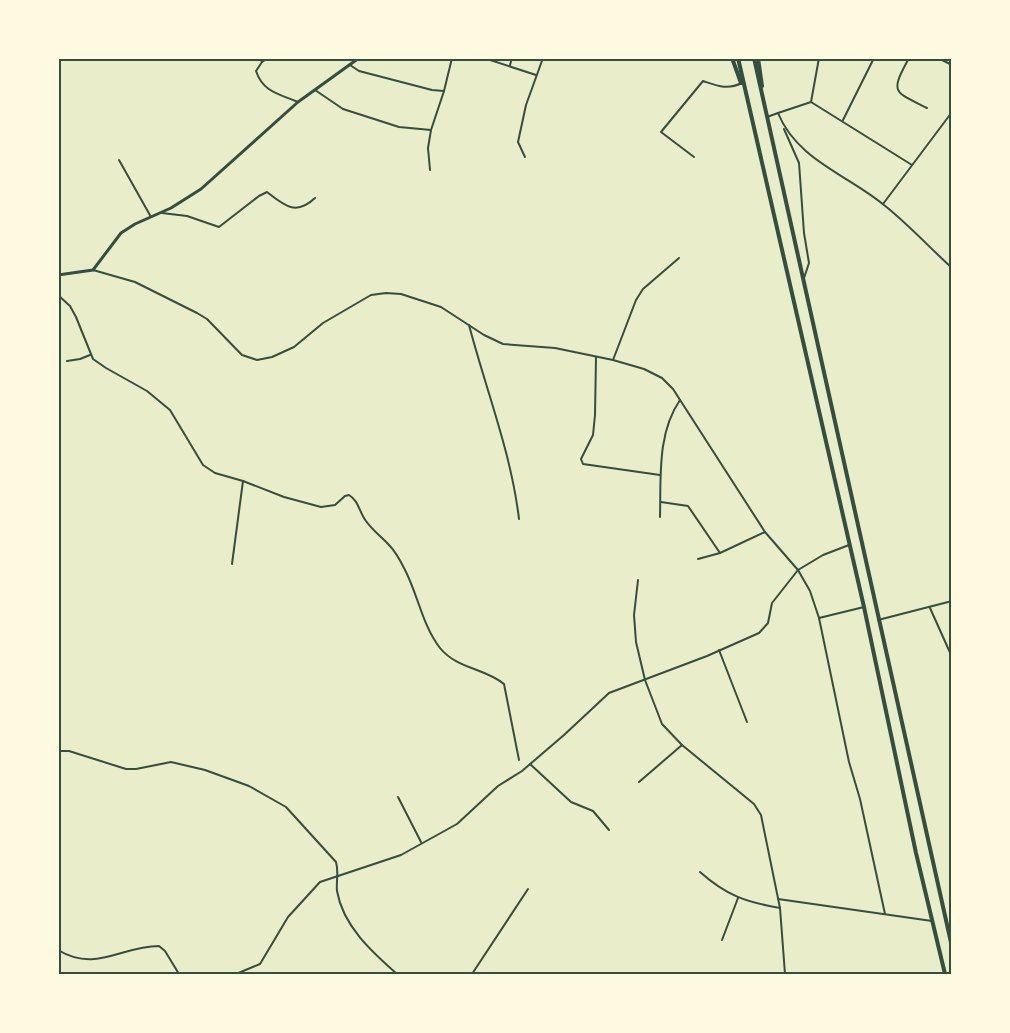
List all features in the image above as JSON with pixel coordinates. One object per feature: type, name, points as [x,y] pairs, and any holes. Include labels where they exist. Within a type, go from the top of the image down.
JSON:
[{"type":"highway","points":[[732,58],[746,94]]},
{"type":"highway","points":[[738,58],[864,607],[943,975]]},
{"type":"highway","points":[[754,58],[802,283],[951,943]]},
{"type":"highway","points":[[758,58],[766,117]]},
{"type":"street","points":[[268,58],[261,60],[256,71],[259,80],[266,88],[298,102]]},
{"type":"street","points":[[93,270],[121,233],[135,224],[162,213],[201,189],[298,102],[359,58]]},
{"type":"street","points":[[430,170],[428,148],[431,130],[452,58]]},
{"type":"street","points":[[484,58],[536,75]]},
{"type":"street","points":[[510,65],[512,58]]},
{"type":"street","points":[[525,157],[518,142],[526,105],[543,58]]},
{"type":"street","points":[[811,102],[819,58]]},
{"type":"street","points":[[843,121],[874,58]]},
{"type":"street","points":[[909,58],[896,82],[896,87],[905,98],[927,108]]},
{"type":"street","points":[[938,58],[951,65]]},
{"type":"street","points":[[350,65],[359,71],[444,91]]},
{"type":"street","points":[[694,157],[661,132],[704,81],[723,88],[741,83]]},
{"type":"street","points":[[315,90],[343,109],[399,127],[431,130]]},
{"type":"street","points":[[766,117],[811,102],[912,165]]},
{"type":"street","points":[[883,204],[951,112]]},
{"type":"street","points":[[778,113],[799,163],[804,233],[809,263],[802,283]]},
{"type":"street","points":[[783,126],[802,150],[883,204],[951,268]]},
{"type":"street","points":[[119,160],[151,217]]},
{"type":"street","points":[[162,213],[187,216],[219,227],[267,192],[285,206],[295,208],[306,207],[315,198]]},
{"type":"street","points":[[613,360],[636,300],[643,289],[679,258]]},
{"type":"street","points":[[58,275],[93,270],[135,282],[207,319],[242,355],[257,360],[272,357],[294,346],[323,323],[371,295],[386,293],[401,294],[441,306],[484,335],[503,344],[555,348],[613,360],[644,369],[662,378],[674,389],[765,532],[798,570],[810,591],[819,618],[849,762],[860,799],[885,914]]},
{"type":"street","points":[[58,295],[70,306],[90,354],[96,362],[147,391],[170,410],[202,465],[215,473],[321,507],[335,505],[349,495],[355,499],[366,521],[390,546],[404,568],[415,589],[430,632],[441,648],[452,659],[496,676],[504,684],[519,760]]},
{"type":"street","points":[[469,325],[504,441],[516,490],[519,519]]},
{"type":"street","points":[[67,361],[80,359],[90,354]]},
{"type":"street","points":[[596,357],[596,415],[593,435],[581,459],[583,464],[660,475]]},
{"type":"street","points":[[660,517],[660,475],[667,431],[681,400]]},
{"type":"street","points":[[232,564],[243,481]]},
{"type":"street","points":[[660,502],[688,506],[720,553]]},
{"type":"street","points":[[698,560],[720,553],[765,532]]},
{"type":"street","points":[[236,975],[260,964],[288,917],[320,882],[401,855],[457,824],[498,786],[530,764],[609,693],[764,630],[768,623],[772,603],[798,570],[823,555],[849,545]]},
{"type":"street","points":[[638,580],[634,615],[636,642],[645,680],[662,724],[682,745],[759,810],[780,908],[785,975]]},
{"type":"street","points":[[878,620],[951,601]]},
{"type":"street","points":[[819,618],[864,607]]},
{"type":"street","points":[[930,608],[951,657]]},
{"type":"street","points":[[719,650],[747,722]]},
{"type":"street","points":[[639,782],[682,745]]},
{"type":"street","points":[[58,751],[69,751],[126,769],[171,762],[205,770],[249,786],[286,807],[336,862],[337,891],[348,922],[375,954],[397,975]]},
{"type":"street","points":[[530,764],[572,802],[593,812],[609,830]]},
{"type":"street","points":[[398,797],[422,843]]},
{"type":"street","points":[[700,872],[717,887],[738,898],[780,908]]},
{"type":"street","points":[[472,975],[528,889]]},
{"type":"street","points":[[722,940],[738,898]]},
{"type":"street","points":[[778,899],[932,921]]},
{"type":"street","points":[[58,950],[70,957],[94,960],[147,946],[159,946],[165,951],[179,975]]}]
